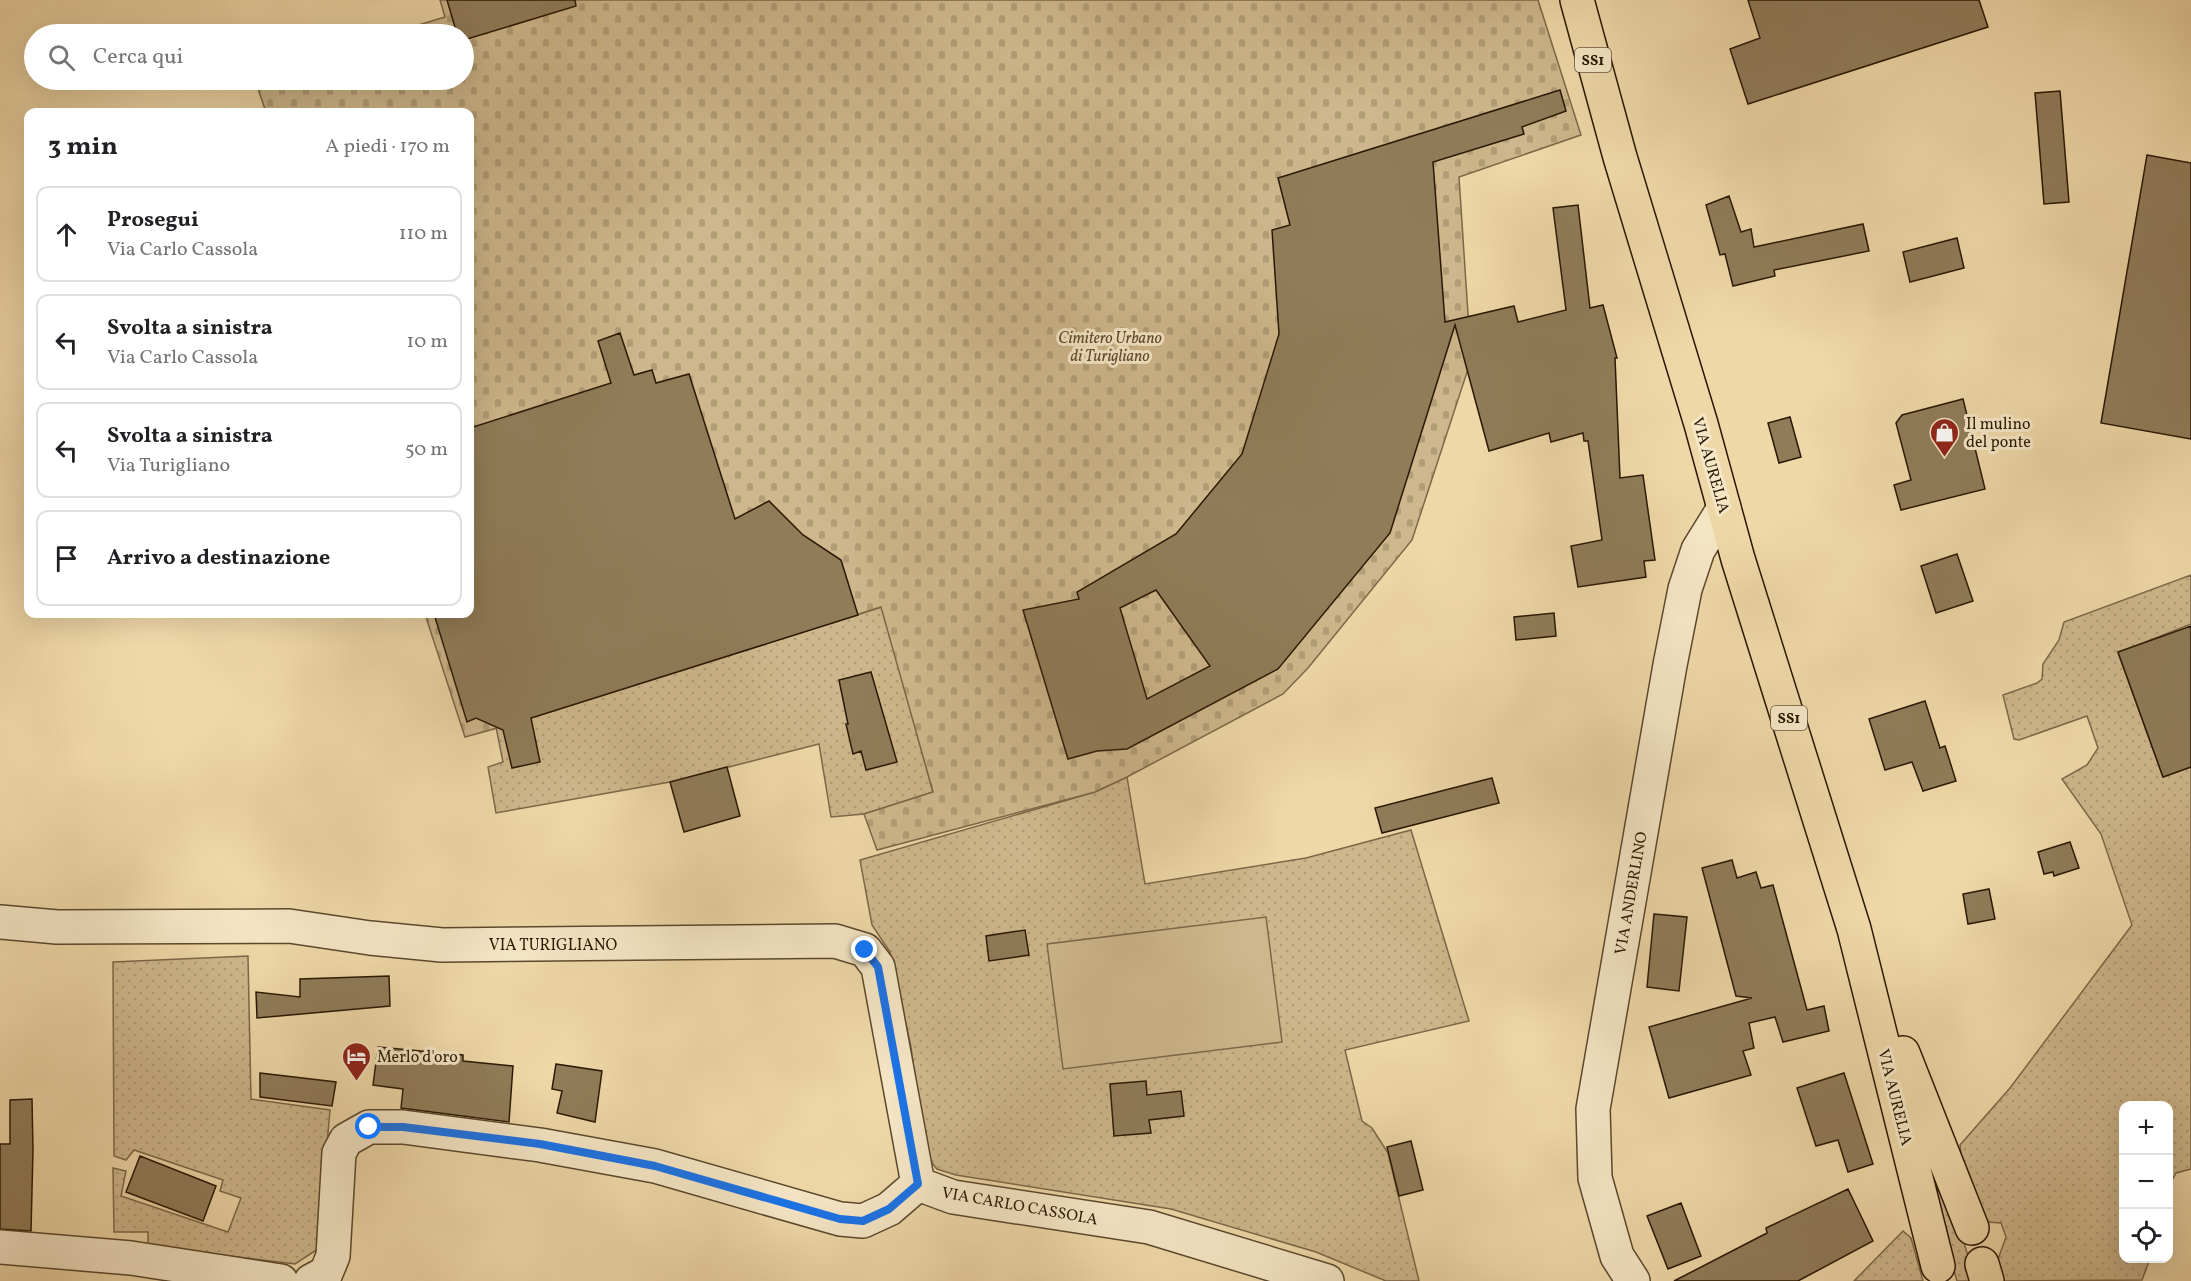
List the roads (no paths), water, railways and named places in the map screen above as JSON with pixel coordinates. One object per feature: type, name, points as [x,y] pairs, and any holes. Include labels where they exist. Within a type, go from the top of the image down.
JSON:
[{"type":"main road","name":"VIA AURELIA","points":[[1577,0],[1620,157],[1701,424],[1738,559],[1854,929],[1938,1266]]},
{"type":"main road","name":"VIA AURELIA","points":[[1854,929],[1972,1228]]},
{"type":"street","name":"VIA ANDERLINO","points":[[1633,1281],[1617,1256],[1595,1178],[1593,1109],[1685,589],[1698,550],[1724,508]]},
{"type":"street","name":"VIA TURIGLIANO","points":[[0,922],[57,927],[290,926],[370,938],[442,945],[835,941],[865,950],[878,967],[918,1184]]},
{"type":"street","name":"VIA CARLO CASSOLA","points":[[310,1281],[326,1273],[333,1257],[339,1153],[346,1140],[369,1127],[403,1127],[540,1144],[644,1164],[840,1219],[863,1221],[889,1209],[918,1184],[953,1197],[1149,1227],[1327,1281]]},
{"type":"street","points":[[0,1247],[131,1270],[281,1281]]},
{"type":"place","name":"Il mulino del ponte","points":[[1945,458]]},
{"type":"place","name":"Merlo d'oro","points":[[356,1082]]},
{"type":"park label","name":"Cimitero Urbano di Turigliano","points":[[1110,346]]}]
